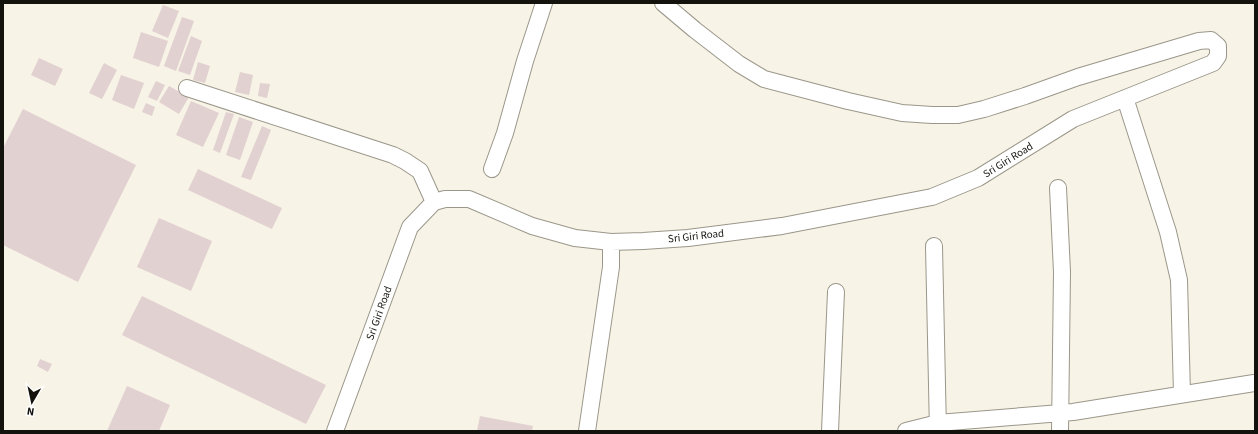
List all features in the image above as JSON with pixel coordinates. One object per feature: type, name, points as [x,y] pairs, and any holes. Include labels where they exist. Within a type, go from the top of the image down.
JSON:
[{"type":"street","points":[[492,169],[505,133],[524,61],[544,3]]},
{"type":"street","name":"Sri Giri Road","points":[[335,431],[410,228],[434,202],[445,199],[469,199],[532,226],[575,238],[611,242],[688,238],[782,226],[932,197],[978,178],[1073,119],[1213,63],[1218,56],[1218,46],[1210,40],[1199,41],[1078,77],[984,109],[958,115],[902,113],[834,98],[764,79],[739,64],[663,3]]},
{"type":"street","points":[[187,88],[393,155],[406,161],[420,171],[434,202]]},
{"type":"street","points":[[1125,98],[1168,232],[1179,280],[1182,394]]},
{"type":"street","points":[[1058,188],[1062,272],[1060,431]]},
{"type":"street","points":[[587,431],[611,267],[611,242]]},
{"type":"street","points":[[934,246],[938,427]]},
{"type":"street","points":[[830,431],[836,292]]},
{"type":"street","points":[[906,431],[1073,412],[1254,383]]},
{"type":"building","points":[[163,5],[179,11],[168,38],[152,31]]},
{"type":"building","points":[[182,17],[194,21],[176,71],[164,66]]},
{"type":"building","points":[[141,32],[168,41],[159,67],[133,58]]},
{"type":"building","points":[[191,36],[202,41],[190,75],[178,71]]},
{"type":"building","points":[[39,58],[63,69],[55,86],[31,75]]},
{"type":"building","points":[[198,62],[210,66],[205,83],[193,80]]},
{"type":"building","points":[[104,63],[117,70],[102,99],[89,93]]},
{"type":"building","points":[[240,72],[253,75],[249,95],[235,92]]},
{"type":"building","points":[[121,75],[144,83],[134,109],[112,100]]},
{"type":"building","points":[[156,81],[165,85],[157,101],[148,97]]},
{"type":"building","points":[[260,83],[270,84],[267,98],[258,96]]},
{"type":"building","points":[[169,86],[189,97],[179,114],[159,102]]},
{"type":"building","points":[[191,101],[219,113],[203,147],[176,135]]},
{"type":"building","points":[[146,103],[155,107],[152,116],[142,112]]},
{"type":"building","points":[[23,109],[136,165],[78,282],[3,245],[3,148]]},
{"type":"building","points":[[226,112],[234,114],[220,153],[213,150]]},
{"type":"building","points":[[239,117],[253,122],[240,160],[226,155]]},
{"type":"building","points":[[262,126],[271,130],[251,180],[241,177]]},
{"type":"building","points":[[198,169],[282,208],[272,229],[188,190]]},
{"type":"building","points":[[159,218],[212,241],[191,291],[137,267]]},
{"type":"building","points":[[142,296],[326,385],[306,424],[122,335]]},
{"type":"building","points":[[40,359],[52,364],[48,372],[37,366]]},
{"type":"building","points":[[127,386],[170,405],[159,431],[107,431]]},
{"type":"building","points":[[480,416],[533,426],[532,431],[477,431]]}]
